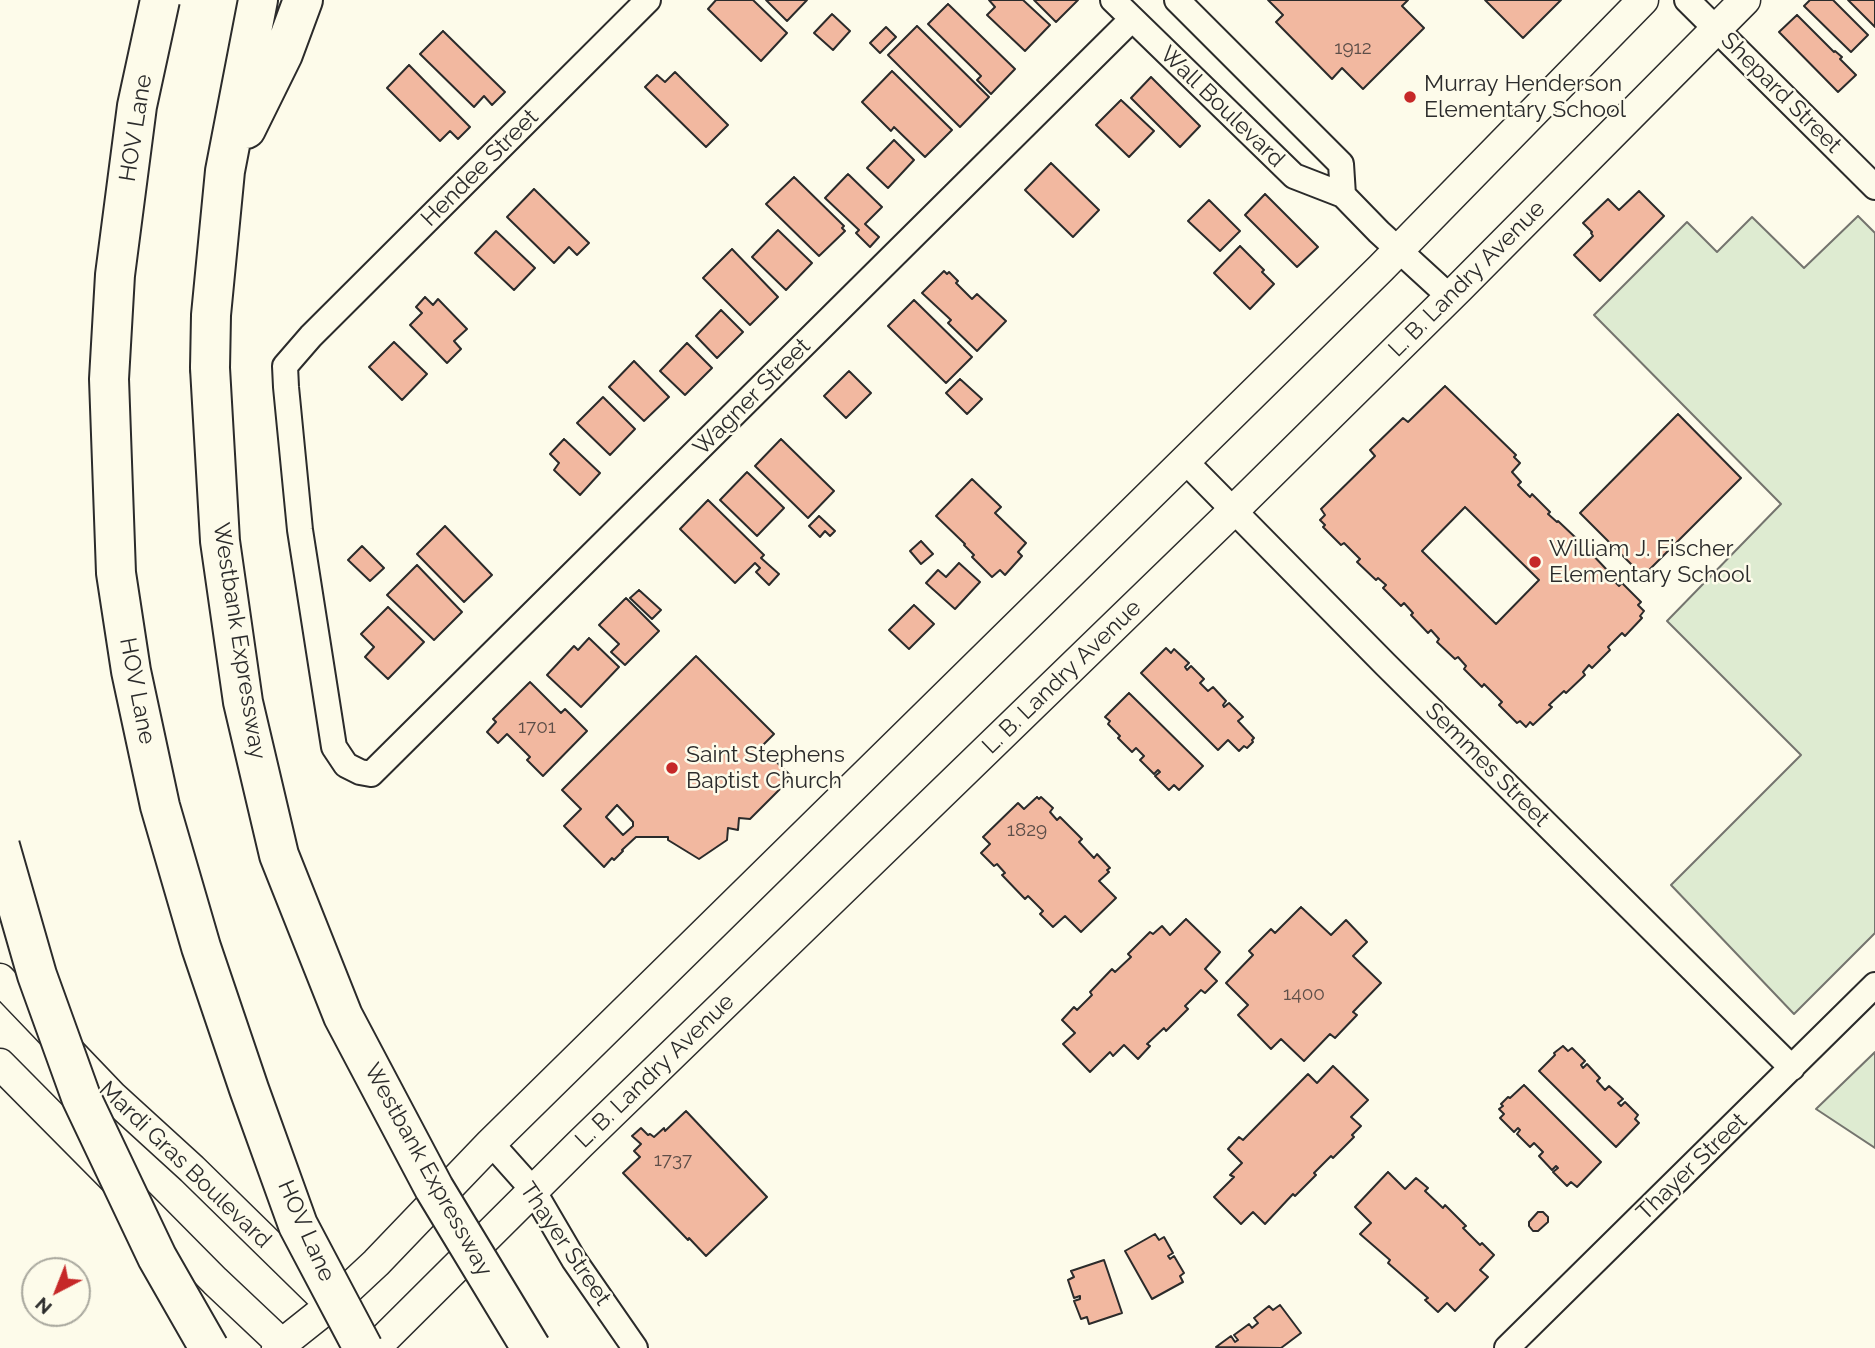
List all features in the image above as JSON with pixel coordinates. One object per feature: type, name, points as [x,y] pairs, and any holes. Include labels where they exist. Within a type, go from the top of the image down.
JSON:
[{"type":"highway","name":"HOV Lane","points":[[160,0],[137,106],[115,275],[109,379],[118,586],[131,671],[160,806],[201,947],[298,1225],[363,1348]]},
{"type":"highway","name":"Westbank Expressway","points":[[258,0],[225,171],[211,315],[210,368],[220,541],[243,702],[279,855],[343,1016],[434,1188],[531,1348]]},
{"type":"highway","points":[[225,171],[283,54],[303,0]]},
{"type":"highway","points":[[0,846],[37,975],[81,1097],[157,1257],[209,1348]]},
{"type":"street","name":"Hendee Street","points":[[371,774],[346,765],[334,747],[300,530],[285,366],[311,336],[648,0]]},
{"type":"street","name":"Wall Boulevard","points":[[1113,0],[1293,176],[1343,195],[1450,297]]},
{"type":"street","name":"Wall Boulevard","points":[[1177,0],[1341,164],[1343,195]]},
{"type":"street","points":[[0,1064],[282,1347],[376,1263],[491,1143],[1398,250],[1643,0]]},
{"type":"street","name":"Shepard Street","points":[[1687,0],[1875,187]]},
{"type":"street","name":"L. B. Landry Avenue","points":[[374,1348],[533,1190],[1233,511],[1745,0]]},
{"type":"street","name":"Wagner Street","points":[[371,774],[1132,19]]},
{"type":"street","name":"Semmes Street","points":[[1184,460],[1792,1068]]},
{"type":"street","name":"Mardi Gras Boulevard","points":[[0,979],[112,1096],[192,1169],[374,1348]]},
{"type":"street","name":"Thayer Street","points":[[1507,1348],[1875,985]]},
{"type":"street","name":"Thayer Street","points":[[491,1143],[533,1190],[575,1260],[635,1348]]},
{"type":"green space","points":[[1858,216],[1875,233],[1875,933],[1794,1014],[1671,885],[1801,755],[1667,621],[1781,504],[1594,315],[1687,222],[1717,252],[1752,217],[1804,268]]},
{"type":"green space","points":[[1875,1052],[1875,1148],[1816,1109]]},
{"type":"building","points":[[716,0],[753,0],[787,33],[761,61],[708,9]]},
{"type":"building","points":[[766,0],[807,0],[787,21]]},
{"type":"building","points":[[989,0],[1023,0],[1050,25],[1025,51],[987,15],[995,7]]},
{"type":"building","points":[[1034,0],[1078,0],[1056,22]]},
{"type":"building","points":[[1268,0],[1408,0],[1402,6],[1424,28],[1363,89],[1342,68],[1332,79],[1276,22],[1283,15]]},
{"type":"building","points":[[1485,0],[1561,0],[1523,38]]},
{"type":"building","points":[[1810,0],[1833,0],[1868,35],[1851,52],[1804,6]]},
{"type":"building","points":[[1848,0],[1875,0],[1875,27]]},
{"type":"building","points":[[948,4],[1015,69],[991,94],[977,80],[981,76],[928,24]]},
{"type":"building","points":[[832,14],[850,31],[833,50],[814,33]]},
{"type":"building","points":[[1797,15],[1842,57],[1840,59],[1856,75],[1838,92],[1779,32]]},
{"type":"building","points":[[917,26],[989,97],[960,127],[888,55]]},
{"type":"building","points":[[886,27],[896,37],[880,53],[870,43]]},
{"type":"building","points":[[443,31],[505,92],[492,105],[484,96],[474,107],[420,54]]},
{"type":"building","points":[[409,65],[470,127],[458,139],[450,131],[440,141],[387,88]]},
{"type":"building","points":[[892,71],[952,130],[925,157],[894,127],[891,131],[862,102]]},
{"type":"building","points":[[675,72],[728,125],[706,147],[645,87],[657,75],[665,82]]},
{"type":"building","points":[[1151,77],[1200,126],[1180,147],[1131,98]]},
{"type":"building","points":[[1121,100],[1154,131],[1129,157],[1096,125]]},
{"type":"building","points":[[894,140],[914,160],[888,188],[867,168]]},
{"type":"building","points":[[1051,163],[1099,210],[1073,237],[1025,190]]},
{"type":"building","points":[[848,174],[882,207],[865,224],[879,237],[870,247],[856,233],[859,230],[825,198]]},
{"type":"building","points":[[794,177],[844,226],[842,228],[845,231],[819,256],[766,204]]},
{"type":"building","points":[[534,189],[589,243],[577,255],[569,247],[554,263],[507,217]]},
{"type":"building","points":[[1639,191],[1664,216],[1600,281],[1574,255],[1593,236],[1583,223],[1608,199],[1619,210]]},
{"type":"building","points":[[1265,194],[1318,247],[1297,267],[1245,215]]},
{"type":"building","points":[[1209,200],[1240,231],[1220,251],[1188,221]]},
{"type":"building","points":[[778,230],[812,263],[786,290],[752,257]]},
{"type":"building","points":[[496,231],[535,268],[514,290],[475,253]]},
{"type":"building","points":[[1240,246],[1274,284],[1250,309],[1214,273]]},
{"type":"building","points":[[732,249],[778,297],[750,325],[703,278]]},
{"type":"building","points":[[944,271],[958,281],[956,283],[972,299],[977,294],[1006,321],[977,351],[948,323],[951,320],[922,293]]},
{"type":"building","points":[[425,297],[433,305],[438,299],[467,329],[454,341],[461,349],[447,363],[410,325],[422,313],[416,307]]},
{"type":"building","points":[[914,300],[972,357],[946,383],[888,326]]},
{"type":"building","points":[[721,310],[743,332],[717,358],[696,336]]},
{"type":"building","points":[[394,342],[427,374],[402,400],[369,367]]},
{"type":"building","points":[[687,343],[712,368],[685,395],[660,371]]},
{"type":"building","points":[[634,361],[669,397],[644,421],[609,387]]},
{"type":"building","points":[[849,371],[871,393],[846,418],[824,396]]},
{"type":"building","points":[[960,379],[982,399],[967,414],[946,393]]},
{"type":"building","points":[[1445,386],[1516,455],[1514,457],[1520,463],[1512,472],[1521,482],[1518,485],[1530,497],[1532,494],[1550,512],[1548,514],[1576,538],[1573,541],[1586,553],[1589,551],[1619,586],[1622,583],[1641,602],[1638,605],[1644,611],[1640,616],[1642,618],[1625,636],[1622,633],[1608,647],[1610,650],[1592,668],[1589,665],[1583,672],[1585,675],[1549,705],[1552,707],[1533,725],[1530,722],[1526,727],[1520,721],[1517,723],[1499,705],[1502,702],[1464,669],[1466,666],[1458,657],[1455,659],[1437,642],[1439,639],[1431,630],[1428,633],[1404,603],[1401,606],[1383,588],[1386,585],[1378,578],[1376,580],[1357,562],[1360,559],[1344,543],[1341,545],[1323,527],[1325,525],[1320,520],[1325,515],[1321,509],[1375,456],[1370,450],[1403,418],[1408,422]],"holes":[[[1465,507],[1539,580],[1496,624],[1422,551]]]},
{"type":"building","points":[[603,397],[635,429],[610,455],[577,423]]},
{"type":"building","points":[[1678,414],[1741,478],[1643,576],[1580,513]]},
{"type":"building","points":[[564,439],[600,473],[580,495],[554,470],[559,463],[550,454]]},
{"type":"building","points":[[781,439],[834,491],[808,518],[755,466]]},
{"type":"building","points":[[747,472],[784,508],[757,536],[720,500]]},
{"type":"building","points":[[972,479],[1001,507],[995,513],[1026,543],[1018,552],[1022,556],[1005,575],[1000,570],[992,577],[972,557],[974,555],[965,544],[936,516]]},
{"type":"building","points":[[708,500],[764,555],[761,558],[779,574],[769,585],[756,572],[760,568],[755,563],[735,583],[680,529]]},
{"type":"building","points":[[819,516],[835,531],[830,536],[825,531],[820,537],[809,526]]},
{"type":"building","points":[[445,526],[492,575],[464,602],[417,554]]},
{"type":"building","points":[[921,541],[933,554],[921,564],[910,551]]},
{"type":"building","points":[[362,546],[384,568],[370,581],[348,560]]},
{"type":"building","points":[[959,563],[980,582],[955,609],[926,583],[938,570],[946,577]]},
{"type":"building","points":[[417,565],[462,612],[434,640],[387,595]]},
{"type":"building","points":[[639,590],[661,610],[652,619],[630,598]]},
{"type":"building","points":[[626,598],[659,631],[625,665],[611,652],[619,644],[599,625]]},
{"type":"building","points":[[914,605],[934,624],[909,649],[889,630]]},
{"type":"building","points":[[388,607],[424,642],[388,679],[365,657],[374,647],[361,634]]},
{"type":"building","points":[[589,638],[619,667],[581,707],[547,675],[574,646],[578,650]]},
{"type":"building","points":[[1166,648],[1171,653],[1174,649],[1189,663],[1185,667],[1187,670],[1191,666],[1204,679],[1200,683],[1208,691],[1213,687],[1226,701],[1224,707],[1229,703],[1243,717],[1238,721],[1254,738],[1247,748],[1244,746],[1239,751],[1228,740],[1218,750],[1141,673]]},
{"type":"building","points":[[696,656],[774,734],[761,747],[792,777],[750,819],[739,818],[738,830],[728,828],[727,840],[699,859],[668,840],[668,837],[636,837],[604,867],[564,826],[581,809],[562,790]],"holes":[[[617,805],[633,822],[633,826],[623,835],[606,817]]]},
{"type":"building","points":[[530,682],[561,713],[565,709],[587,731],[543,776],[527,760],[530,757],[507,734],[498,743],[487,732],[496,722],[493,719]]},
{"type":"building","points":[[1129,693],[1203,766],[1179,790],[1174,785],[1169,790],[1155,776],[1160,772],[1158,770],[1154,774],[1140,760],[1144,756],[1136,748],[1132,752],[1108,724],[1110,721],[1105,717]]},
{"type":"building","points":[[1037,797],[1041,797],[1053,808],[1050,812],[1057,820],[1060,817],[1082,839],[1079,842],[1094,858],[1097,854],[1110,868],[1099,881],[1116,898],[1081,932],[1065,916],[1053,927],[1040,914],[1043,911],[1028,896],[1025,899],[1002,875],[1005,873],[997,864],[994,866],[981,853],[990,844],[983,837],[1018,803],[1024,809]]},
{"type":"building","points":[[1301,907],[1331,935],[1346,920],[1367,942],[1353,956],[1381,983],[1353,1012],[1357,1015],[1335,1038],[1330,1034],[1304,1061],[1281,1039],[1271,1049],[1238,1015],[1248,1005],[1226,983],[1253,955],[1249,951],[1271,929],[1275,933]]},
{"type":"building","points":[[1186,919],[1220,952],[1205,969],[1217,981],[1205,993],[1201,990],[1185,1006],[1188,1009],[1166,1031],[1164,1028],[1147,1044],[1150,1046],[1138,1059],[1124,1045],[1113,1056],[1110,1052],[1090,1072],[1063,1044],[1075,1033],[1062,1020],[1074,1007],[1077,1010],[1092,995],[1090,992],[1112,969],[1115,972],[1131,957],[1128,954],[1150,932],[1153,934],[1162,926],[1170,935]]},
{"type":"building","points":[[1563,1046],[1568,1051],[1572,1048],[1585,1061],[1581,1065],[1583,1068],[1587,1064],[1600,1078],[1597,1081],[1605,1090],[1609,1086],[1623,1099],[1618,1103],[1621,1106],[1625,1102],[1638,1115],[1635,1119],[1639,1123],[1616,1147],[1539,1071]]},
{"type":"building","points":[[1333,1066],[1368,1100],[1351,1117],[1361,1126],[1352,1135],[1354,1137],[1333,1158],[1331,1156],[1314,1173],[1316,1175],[1295,1196],[1293,1194],[1265,1224],[1253,1212],[1241,1224],[1214,1197],[1234,1177],[1230,1175],[1242,1163],[1228,1149],[1239,1137],[1243,1140],[1308,1074],[1317,1083]]},
{"type":"building","points":[[1524,1085],[1601,1162],[1577,1187],[1571,1182],[1567,1186],[1553,1172],[1558,1168],[1556,1166],[1552,1170],[1539,1156],[1543,1152],[1534,1143],[1530,1147],[1517,1134],[1520,1130],[1518,1128],[1514,1132],[1500,1118],[1504,1114],[1499,1109],[1503,1106],[1501,1104]]},
{"type":"building","points":[[686,1111],[767,1197],[706,1256],[623,1173],[640,1157],[634,1151],[641,1144],[632,1136],[641,1128],[654,1137],[664,1128],[665,1131]]},
{"type":"building","points":[[1388,1172],[1405,1189],[1416,1178],[1428,1188],[1425,1191],[1443,1208],[1445,1205],[1466,1226],[1463,1228],[1494,1255],[1480,1270],[1488,1277],[1455,1311],[1447,1303],[1438,1312],[1425,1300],[1428,1298],[1388,1263],[1390,1260],[1360,1234],[1371,1223],[1355,1207]]},
{"type":"building","points":[[1538,1212],[1543,1212],[1548,1217],[1548,1222],[1538,1231],[1533,1231],[1529,1222]]},
{"type":"building","points":[[1155,1234],[1159,1240],[1164,1237],[1173,1253],[1168,1256],[1170,1259],[1174,1256],[1184,1273],[1180,1276],[1183,1282],[1152,1299],[1125,1251]]},
{"type":"building","points":[[1104,1260],[1122,1313],[1089,1324],[1087,1317],[1081,1319],[1074,1301],[1080,1299],[1080,1296],[1074,1298],[1068,1280],[1074,1277],[1071,1271]]},
{"type":"building","points":[[1280,1305],[1301,1333],[1281,1348],[1216,1347],[1231,1336],[1235,1342],[1238,1340],[1234,1335],[1249,1324],[1252,1328],[1258,1323],[1254,1318],[1269,1306],[1273,1310]]},
{"type":"place","name":"Murray Henderson Elementary School","points":[[1410,97]]},
{"type":"place","name":"William J. Fischer Elementary School","points":[[1535,562]]},
{"type":"place","name":"Saint Stephens Baptist Church","points":[[672,768]]}]
